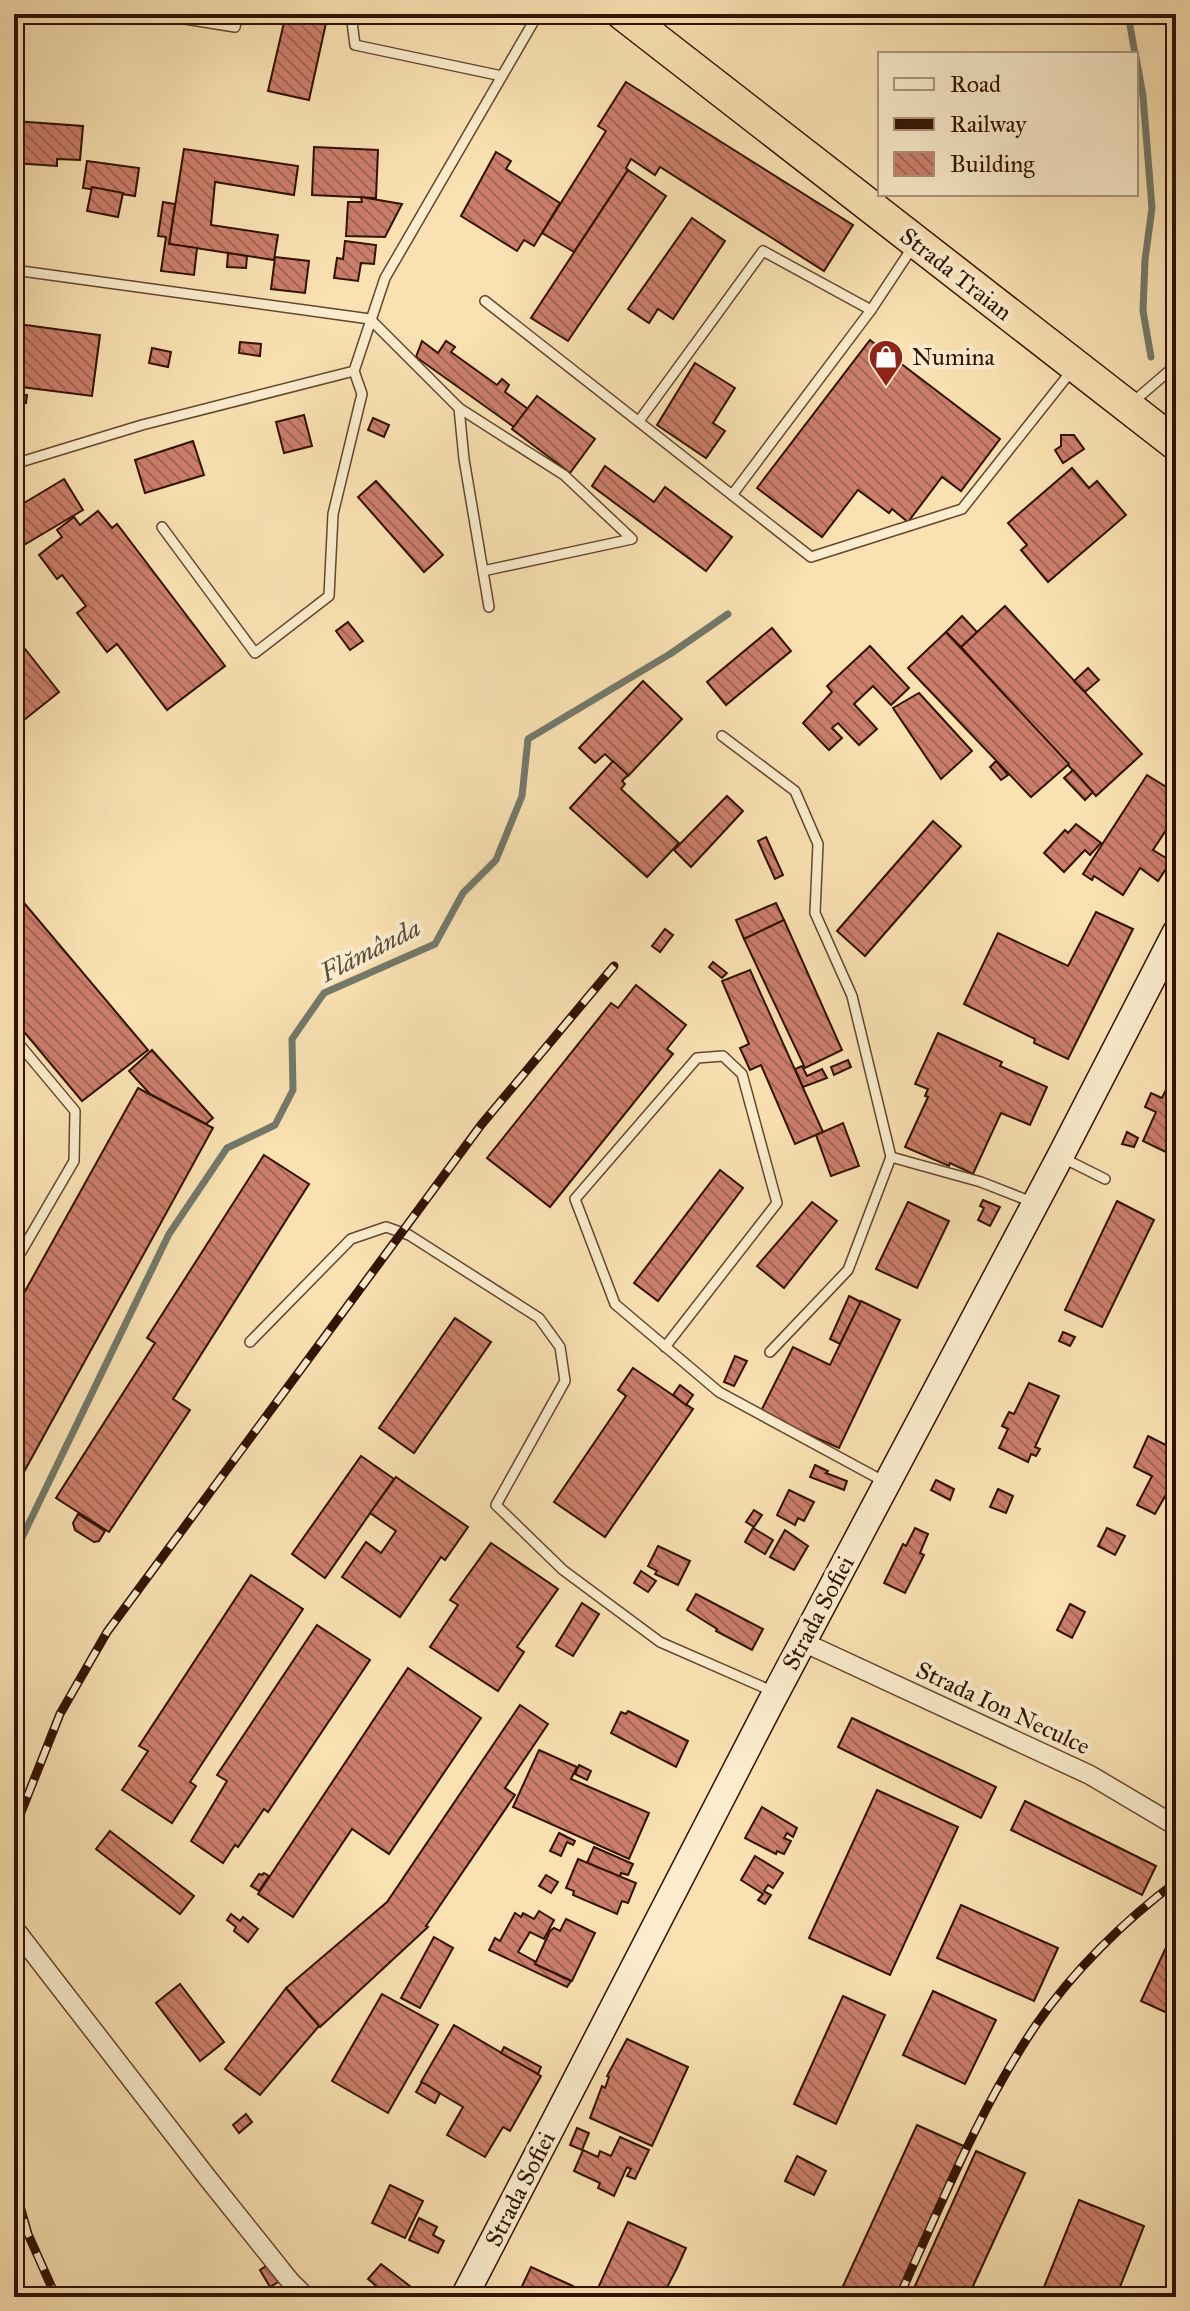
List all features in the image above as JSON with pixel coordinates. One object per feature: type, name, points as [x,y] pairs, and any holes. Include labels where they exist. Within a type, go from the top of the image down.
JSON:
[{"type":"highway","name":"Strada Trаian","points":[[623,14],[1176,444]]},
{"type":"street","name":"Strada Sofiei","points":[[464,2297],[776,1693],[1176,932]]},
{"type":"street","name":"Strada Ion Neculce","points":[[803,1642],[1090,1775],[1176,1826]]},
{"type":"street","points":[[14,1928],[206,2176],[306,2297]]},
{"type":"lane","points":[[154,14],[235,27],[238,14]]},
{"type":"lane","points":[[351,14],[355,45],[502,76]]},
{"type":"lane","points":[[162,527],[255,653],[329,596],[333,514],[362,394],[354,371],[370,319],[385,278],[538,14]]},
{"type":"lane","points":[[732,495],[871,310],[916,242]]},
{"type":"lane","points":[[639,421],[763,251],[871,310]]},
{"type":"lane","points":[[14,270],[370,319],[459,408],[564,475],[632,539],[483,571]]},
{"type":"lane","points":[[485,301],[811,557],[962,509],[1075,367]]},
{"type":"lane","points":[[1127,408],[1176,365]]},
{"type":"lane","points":[[14,464],[142,425],[354,371]]},
{"type":"lane","points":[[459,408],[464,459],[489,607]]},
{"type":"lane","points":[[722,736],[795,791],[818,844],[815,913],[852,996],[891,1157],[848,1270],[770,1352]]},
{"type":"lane","points":[[14,1038],[75,1111],[74,1161],[14,1264]]},
{"type":"lane","points":[[665,1347],[777,1203],[742,1074],[723,1056],[697,1058],[575,1199],[615,1304],[665,1347],[719,1392],[887,1483]]},
{"type":"lane","points":[[891,1157],[981,1182],[1035,1203]]},
{"type":"lane","points":[[1060,1157],[1105,1179]]},
{"type":"lane","points":[[250,1342],[351,1239],[386,1227],[409,1235],[539,1318],[560,1347],[565,1381],[496,1505],[563,1570],[660,1642],[776,1693]]},
{"type":"building","points":[[286,14],[328,14],[309,100],[268,91]]},
{"type":"building","points":[[626,82],[853,225],[824,271],[660,167],[655,175],[631,159],[626,168],[628,170],[574,252],[542,233],[606,131],[598,126]]},
{"type":"building","points":[[14,121],[83,126],[80,160],[57,159],[57,166],[14,163]]},
{"type":"building","points":[[314,147],[378,150],[376,198],[312,195]]},
{"type":"building","points":[[184,149],[298,166],[294,195],[215,182],[211,225],[278,235],[274,260],[169,244]]},
{"type":"building","points":[[496,152],[511,161],[506,169],[560,203],[534,246],[524,240],[517,251],[461,216]]},
{"type":"building","points":[[87,161],[139,168],[135,196],[83,188]]},
{"type":"building","points":[[628,170],[666,196],[568,341],[531,318]]},
{"type":"building","points":[[92,187],[123,193],[118,217],[87,211]]},
{"type":"building","points":[[361,197],[402,204],[385,237],[346,236],[348,202],[362,202]]},
{"type":"building","points":[[163,202],[175,204],[169,244],[197,248],[194,275],[161,271],[166,237],[158,236]]},
{"type":"building","points":[[692,218],[725,241],[673,319],[658,309],[649,323],[628,309]]},
{"type":"building","points":[[345,241],[376,245],[374,264],[361,263],[358,281],[334,278],[337,258],[343,259]]},
{"type":"building","points":[[228,253],[247,256],[246,268],[227,267]]},
{"type":"building","points":[[275,257],[309,261],[305,293],[271,289]]},
{"type":"building","points":[[18,324],[100,335],[92,396],[14,386]]},
{"type":"building","points":[[870,340],[1000,439],[961,491],[942,477],[908,522],[892,509],[889,513],[858,490],[822,537],[757,488]]},
{"type":"building","points":[[422,341],[438,353],[446,341],[455,347],[451,352],[497,385],[502,379],[509,385],[505,392],[528,409],[514,427],[416,357]]},
{"type":"building","points":[[240,342],[261,344],[260,356],[239,353]]},
{"type":"building","points":[[152,348],[171,352],[168,367],[149,363]]},
{"type":"building","points":[[695,363],[735,388],[713,423],[725,431],[706,458],[657,425]]},
{"type":"building","points":[[14,389],[19,390],[19,394],[27,395],[26,403],[14,401]]},
{"type":"building","points":[[537,396],[595,439],[570,473],[512,429]]},
{"type":"building","points":[[304,415],[312,446],[284,453],[276,422]]},
{"type":"building","points":[[373,418],[389,425],[384,437],[368,430]]},
{"type":"building","points":[[1061,435],[1074,435],[1084,449],[1063,463],[1055,450],[1061,446]]},
{"type":"building","points":[[193,441],[204,475],[145,493],[135,460]]},
{"type":"building","points":[[605,466],[654,502],[665,487],[732,537],[706,571],[592,486]]},
{"type":"building","points":[[1072,468],[1089,488],[1097,481],[1126,515],[1048,582],[1021,550],[1027,545],[1008,523]]},
{"type":"building","points":[[64,479],[83,510],[24,545],[14,528],[14,509]]},
{"type":"building","points":[[376,481],[443,555],[424,572],[358,497]]},
{"type":"building","points":[[98,511],[112,528],[117,524],[225,666],[167,710],[117,644],[107,652],[77,613],[86,606],[62,575],[57,579],[39,555],[62,537],[57,530],[74,517],[80,525]]},
{"type":"building","points":[[1005,606],[1142,754],[1096,796],[961,647]]},
{"type":"building","points":[[962,616],[977,632],[961,647],[946,632]]},
{"type":"building","points":[[348,622],[363,641],[350,650],[336,631]]},
{"type":"building","points":[[772,628],[791,651],[726,705],[707,682]]},
{"type":"building","points":[[946,632],[1069,764],[1031,797],[908,668]]},
{"type":"building","points":[[14,635],[59,692],[14,728]]},
{"type":"building","points":[[870,646],[909,688],[891,705],[873,686],[854,704],[877,729],[859,745],[838,723],[832,728],[842,738],[829,750],[803,723],[832,692],[827,686]]},
{"type":"building","points":[[1088,668],[1099,680],[1085,692],[1074,681]]},
{"type":"building","points":[[643,681],[682,719],[628,776],[605,754],[595,763],[579,748]]},
{"type":"building","points":[[919,693],[972,751],[941,779],[893,708]]},
{"type":"building","points":[[613,761],[628,775],[622,781],[625,784],[621,789],[679,843],[647,877],[570,808]]},
{"type":"building","points":[[996,761],[1008,775],[1001,780],[990,767]]},
{"type":"building","points":[[1073,770],[1093,792],[1085,800],[1064,778]]},
{"type":"building","points":[[1147,775],[1176,793],[1176,815],[1153,850],[1171,861],[1158,881],[1140,868],[1123,895],[1094,876],[1092,880],[1083,874]]},
{"type":"building","points":[[727,796],[743,811],[691,867],[674,850]]},
{"type":"building","points":[[933,821],[961,846],[865,956],[837,931]]},
{"type":"building","points":[[1076,824],[1101,843],[1090,855],[1085,850],[1064,872],[1044,853],[1065,830],[1068,833]]},
{"type":"building","points":[[766,837],[783,875],[775,879],[758,841]]},
{"type":"building","points":[[14,891],[148,1050],[82,1101],[14,1020]]},
{"type":"building","points":[[776,903],[784,920],[744,939],[736,920]]},
{"type":"building","points":[[1096,912],[1133,929],[1068,1059],[964,1004],[998,933],[1068,966]]},
{"type":"building","points":[[784,920],[842,1050],[805,1068],[744,939]]},
{"type":"building","points":[[665,929],[673,935],[660,952],[652,946]]},
{"type":"building","points":[[713,962],[727,973],[722,978],[709,967]]},
{"type":"building","points":[[750,970],[823,1132],[795,1144],[761,1065],[750,1070],[740,1048],[749,1044],[722,981]]},
{"type":"building","points":[[636,985],[686,1025],[667,1049],[673,1054],[550,1207],[487,1158],[611,1003],[618,1008]]},
{"type":"building","points":[[938,1033],[1002,1062],[1000,1066],[1047,1087],[1030,1125],[1001,1113],[973,1174],[905,1147],[928,1097],[925,1096],[928,1089],[915,1084]]},
{"type":"building","points":[[152,1050],[213,1118],[206,1124],[150,1094],[129,1071]]},
{"type":"building","points":[[848,1060],[851,1067],[834,1075],[831,1067]]},
{"type":"building","points":[[802,1066],[807,1076],[822,1069],[827,1078],[803,1087],[795,1069]]},
{"type":"building","points":[[1176,1069],[1176,1157],[1143,1141],[1156,1112],[1145,1107],[1151,1093],[1162,1098]]},
{"type":"building","points":[[138,1088],[213,1128],[14,1490],[14,1311]]},
{"type":"building","points":[[843,1123],[859,1166],[831,1176],[816,1135]]},
{"type":"building","points":[[1127,1132],[1138,1138],[1134,1147],[1122,1144]]},
{"type":"building","points":[[264,1155],[309,1184],[173,1399],[190,1410],[109,1532],[56,1498],[155,1343],[147,1338]]},
{"type":"building","points":[[720,1170],[743,1188],[658,1301],[634,1283]]},
{"type":"building","points":[[983,1200],[1000,1207],[990,1226],[978,1220],[984,1208],[980,1206]]},
{"type":"building","points":[[1117,1201],[1154,1220],[1102,1327],[1065,1310]]},
{"type":"building","points":[[812,1202],[837,1221],[784,1288],[757,1266]]},
{"type":"building","points":[[908,1202],[949,1221],[917,1288],[876,1269]]},
{"type":"building","points":[[849,1296],[861,1302],[840,1344],[830,1339]]},
{"type":"building","points":[[861,1301],[900,1320],[839,1448],[760,1413],[793,1347],[830,1365]]},
{"type":"building","points":[[455,1318],[491,1342],[414,1453],[379,1428]]},
{"type":"building","points":[[1063,1332],[1075,1337],[1070,1346],[1059,1341]]},
{"type":"building","points":[[735,1356],[747,1361],[734,1386],[724,1382]]},
{"type":"building","points":[[633,1368],[693,1409],[605,1537],[554,1502],[626,1396],[618,1390]]},
{"type":"building","points":[[1029,1383],[1059,1396],[1035,1447],[1040,1449],[1036,1456],[1031,1454],[1028,1462],[999,1448],[1008,1429],[1002,1426],[1009,1412],[1014,1414]]},
{"type":"building","points":[[680,1385],[693,1395],[686,1405],[673,1395]]},
{"type":"building","points":[[1148,1436],[1176,1450],[1176,1477],[1155,1514],[1137,1505],[1152,1476],[1134,1467]]},
{"type":"building","points":[[361,1456],[394,1479],[325,1578],[292,1554]]},
{"type":"building","points":[[815,1465],[847,1481],[844,1490],[810,1477]]},
{"type":"building","points":[[396,1477],[468,1527],[445,1560],[441,1557],[400,1617],[342,1577],[366,1542],[381,1553],[396,1531],[370,1513]]},
{"type":"building","points":[[936,1480],[954,1489],[950,1500],[931,1490]]},
{"type":"building","points":[[998,1489],[1013,1496],[1006,1513],[990,1507]]},
{"type":"building","points":[[789,1490],[814,1502],[804,1521],[798,1518],[795,1525],[777,1515]]},
{"type":"building","points":[[754,1510],[762,1515],[754,1527],[746,1522]]},
{"type":"building","points":[[78,1514],[105,1531],[99,1541],[94,1542],[75,1530],[73,1523]]},
{"type":"building","points":[[753,1528],[773,1540],[765,1554],[745,1542]]},
{"type":"building","points":[[915,1528],[928,1534],[920,1553],[924,1555],[905,1593],[884,1583],[903,1544],[906,1546]]},
{"type":"building","points":[[1107,1528],[1125,1536],[1115,1555],[1098,1546]]},
{"type":"building","points":[[785,1530],[808,1546],[794,1570],[770,1557]]},
{"type":"building","points":[[491,1543],[558,1589],[517,1647],[524,1652],[498,1691],[430,1647],[458,1605],[450,1600]]},
{"type":"building","points":[[658,1546],[690,1561],[678,1585],[655,1574],[657,1571],[648,1566]]},
{"type":"building","points":[[641,1571],[656,1581],[648,1592],[634,1583]]},
{"type":"building","points":[[251,1575],[303,1609],[190,1782],[196,1786],[172,1823],[122,1790],[148,1751],[139,1746]]},
{"type":"building","points":[[696,1594],[763,1629],[752,1650],[716,1631],[687,1610]]},
{"type":"building","points":[[582,1603],[599,1614],[573,1656],[556,1646]]},
{"type":"building","points":[[1070,1604],[1085,1612],[1072,1638],[1057,1630]]},
{"type":"building","points":[[317,1625],[370,1660],[268,1812],[264,1809],[223,1863],[191,1841],[227,1781],[217,1775]]},
{"type":"building","points":[[408,1668],[481,1718],[389,1854],[352,1829],[293,1917],[258,1894]]},
{"type":"building","points":[[520,1705],[548,1724],[505,1788],[515,1795],[428,1927],[320,2027],[286,1988],[387,1902]]},
{"type":"building","points":[[628,1711],[688,1741],[676,1767],[611,1733],[621,1712],[626,1714]]},
{"type":"building","points":[[852,1718],[996,1787],[981,1818],[838,1747]]},
{"type":"building","points":[[539,1750],[577,1767],[571,1779],[649,1813],[629,1859],[513,1807]]},
{"type":"building","points":[[579,1765],[591,1771],[587,1780],[575,1774]]},
{"type":"building","points":[[877,1790],[958,1827],[890,1975],[809,1938]]},
{"type":"building","points":[[1025,1801],[1156,1866],[1142,1895],[1011,1830]]},
{"type":"building","points":[[762,1807],[797,1828],[793,1837],[787,1833],[784,1838],[791,1841],[784,1854],[777,1851],[776,1854],[745,1838]]},
{"type":"building","points":[[110,1831],[194,1896],[180,1914],[96,1849]]},
{"type":"building","points":[[559,1833],[575,1841],[573,1845],[567,1842],[561,1856],[550,1851]]},
{"type":"building","points":[[594,1847],[633,1864],[628,1875],[621,1873],[620,1877],[587,1863]]},
{"type":"building","points":[[755,1856],[783,1873],[773,1888],[768,1885],[764,1891],[771,1895],[765,1904],[758,1900],[763,1894],[741,1880]]},
{"type":"building","points":[[578,1859],[636,1883],[628,1903],[622,1901],[617,1914],[573,1895],[574,1891],[566,1888]]},
{"type":"building","points":[[259,1874],[269,1876],[259,1891],[251,1886]]},
{"type":"building","points":[[546,1875],[558,1882],[551,1893],[539,1886]]},
{"type":"building","points":[[961,1905],[1058,1948],[1034,2001],[937,1958]]},
{"type":"building","points":[[539,1911],[554,1920],[544,1939],[530,1932],[518,1952],[571,1981],[567,1987],[489,1950],[495,1938],[500,1941],[515,1913],[521,1917],[523,1913],[534,1919]]},
{"type":"building","points":[[231,1914],[240,1921],[243,1917],[258,1929],[248,1942],[234,1931],[236,1927],[227,1920]]},
{"type":"building","points":[[566,1919],[595,1933],[572,1981],[535,1964],[550,1931],[554,1928],[560,1931]]},
{"type":"building","points":[[1176,1926],[1176,2017],[1141,2001]]},
{"type":"building","points":[[434,1937],[453,1948],[420,2008],[401,1998]]},
{"type":"building","points":[[180,1984],[224,2042],[200,2061],[156,2003]]},
{"type":"building","points":[[286,1988],[319,2026],[260,2095],[225,2069]]},
{"type":"building","points":[[933,1991],[996,2020],[965,2084],[903,2055]]},
{"type":"building","points":[[382,1994],[438,2025],[388,2113],[332,2081]]},
{"type":"building","points":[[843,1996],[885,2015],[836,2124],[794,2104]]},
{"type":"building","points":[[454,2025],[541,2076],[510,2131],[503,2127],[485,2157],[447,2135],[463,2107],[421,2082]]},
{"type":"building","points":[[627,2039],[688,2067],[652,2146],[590,2118],[602,2086],[605,2088],[607,2076]]},
{"type":"building","points":[[504,2047],[541,2067],[538,2074],[501,2053]]},
{"type":"building","points":[[422,2082],[440,2093],[435,2103],[416,2092]]},
{"type":"building","points":[[246,2114],[252,2122],[239,2133],[233,2125]]},
{"type":"building","points":[[917,2125],[966,2147],[898,2297],[838,2297]]},
{"type":"building","points":[[577,2128],[589,2133],[582,2150],[570,2145]]},
{"type":"building","points":[[620,2137],[649,2150],[635,2179],[627,2176],[631,2169],[627,2167],[614,2196],[598,2188],[600,2183],[574,2171],[583,2150],[598,2157],[600,2151],[611,2156]]},
{"type":"building","points":[[976,2151],[1025,2173],[968,2297],[910,2297]]},
{"type":"building","points":[[797,2156],[826,2171],[814,2195],[785,2181]]},
{"type":"building","points":[[390,2185],[423,2201],[405,2238],[372,2223]]},
{"type":"building","points":[[1079,2200],[1144,2226],[1116,2297],[1040,2297]]},
{"type":"building","points":[[419,2218],[437,2227],[433,2235],[444,2241],[438,2253],[409,2240]]},
{"type":"building","points":[[628,2222],[686,2248],[677,2268],[662,2297],[594,2297]]},
{"type":"building","points":[[269,2264],[280,2281],[270,2287],[260,2270]]},
{"type":"building","points":[[381,2264],[411,2287],[403,2297],[393,2297],[387,2288],[383,2292],[368,2279]]},
{"type":"building","points":[[531,2267],[573,2286],[568,2297],[517,2297]]},
{"type":"waterway","name":"Flămânda","points":[[1128,14],[1135,52]]},
{"type":"waterway","name":"Flămânda","points":[[1138,68],[1152,208],[1145,260],[1143,311],[1151,357]]},
{"type":"waterway","name":"Flămânda","points":[[14,1554],[169,1234],[227,1148],[275,1125],[293,1090],[292,1039],[324,993],[435,944],[463,893],[496,860],[522,796],[528,739],[670,654],[728,614]]},
{"type":"railway","points":[[14,1830],[60,1714],[107,1632],[481,1125],[614,966]]},
{"type":"railway","points":[[899,2297],[996,2090],[1036,2025],[1066,1985],[1100,1948],[1176,1882]]},
{"type":"railway","points":[[14,2185],[28,2234],[56,2297]]},
{"type":"railway","points":[[14,2283],[23,2297]]},
{"type":"place","name":"Numina","points":[[886,388]]}]
